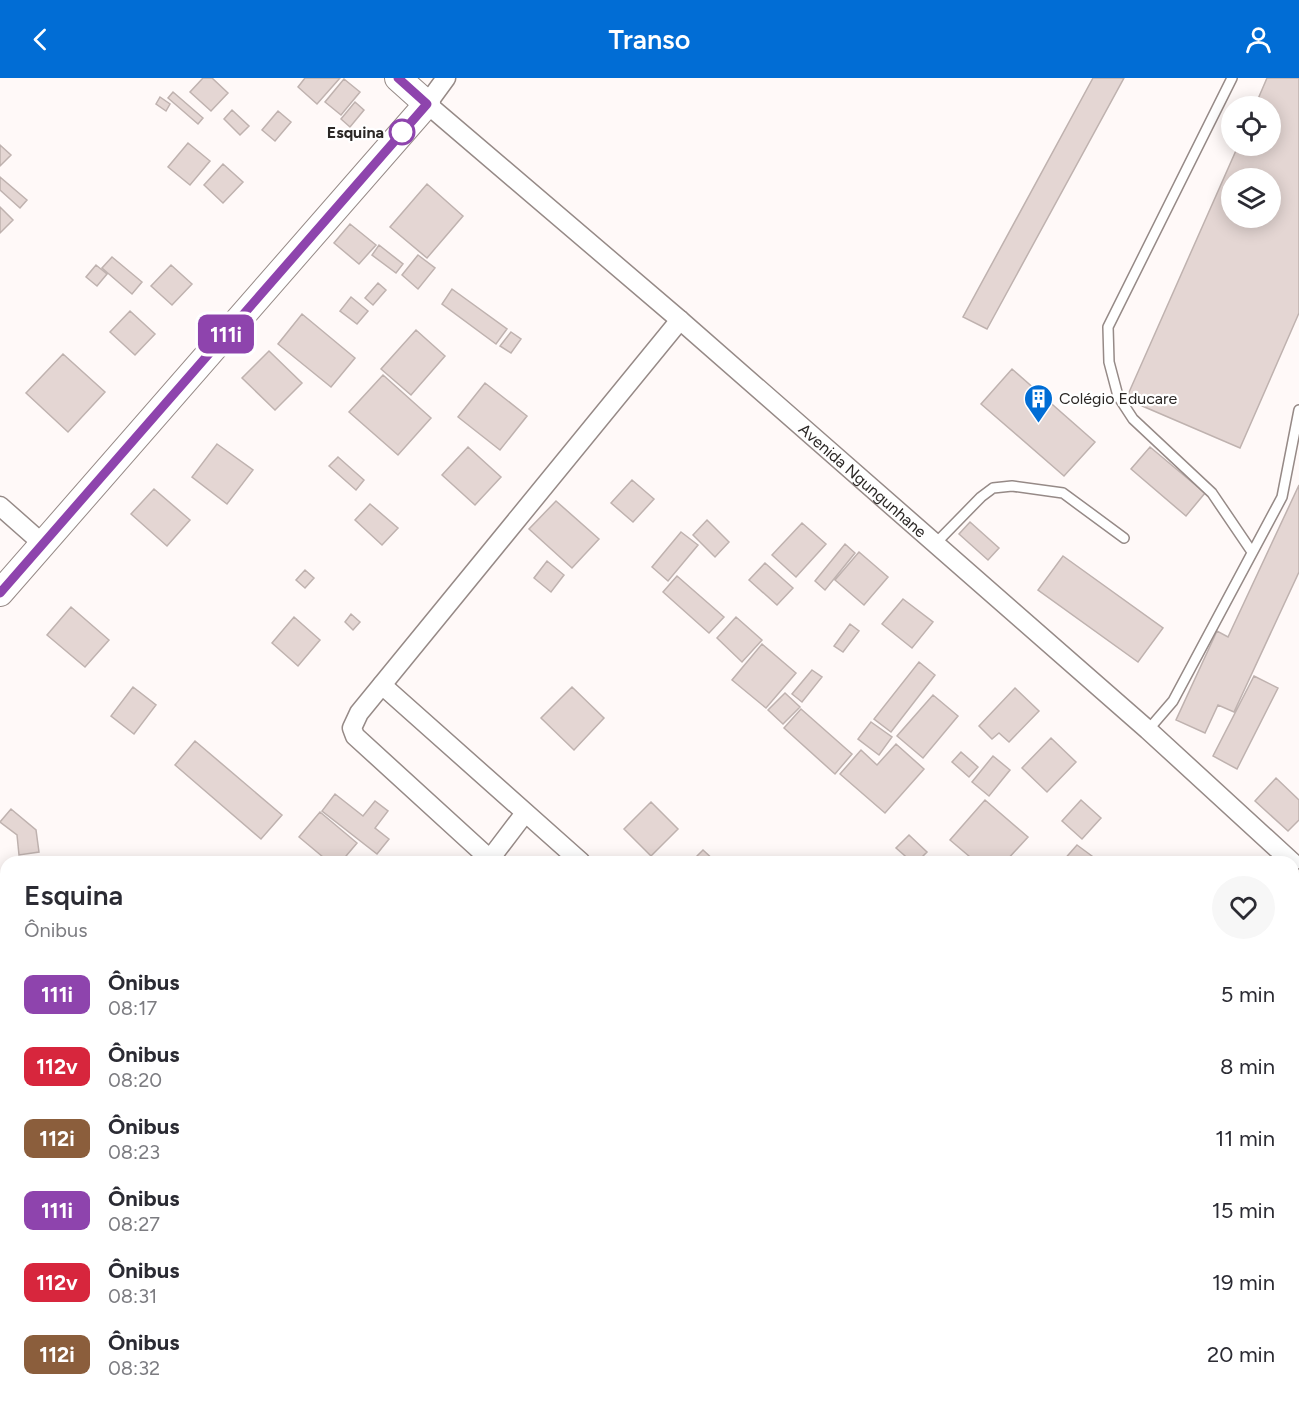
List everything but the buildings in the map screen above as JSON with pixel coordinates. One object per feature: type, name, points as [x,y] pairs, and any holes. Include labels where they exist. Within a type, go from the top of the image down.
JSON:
[{"type":"street","points":[[398,78],[427,104]]},
{"type":"street","points":[[0,593],[427,104],[446,78]]},
{"type":"street","name":"Avenida Ngungunhane","points":[[427,104],[680,320],[1149,730],[1285,856]]},
{"type":"street","points":[[486,856],[355,736],[352,729],[359,713],[680,320]]},
{"type":"street","points":[[0,506],[43,544]]},
{"type":"street","points":[[382,685],[574,856]]},
{"type":"street","points":[[495,856],[525,813]]},
{"type":"lane","points":[[1232,78],[1108,327],[1109,362],[1118,396],[1133,419],[1212,493],[1252,552]]},
{"type":"lane","points":[[1149,730],[1173,701],[1282,497],[1299,410]]},
{"type":"lane","points":[[935,544],[981,497],[993,488],[1012,486],[1064,493],[1124,538]]},
{"type":"bus line","name":"111i","points":[[0,593],[427,104],[398,78]]},
{"type":"place","name":"Esquina","points":[[402,132]]},
{"type":"place","name":"Colégio Educare","points":[[1038,424]]}]
